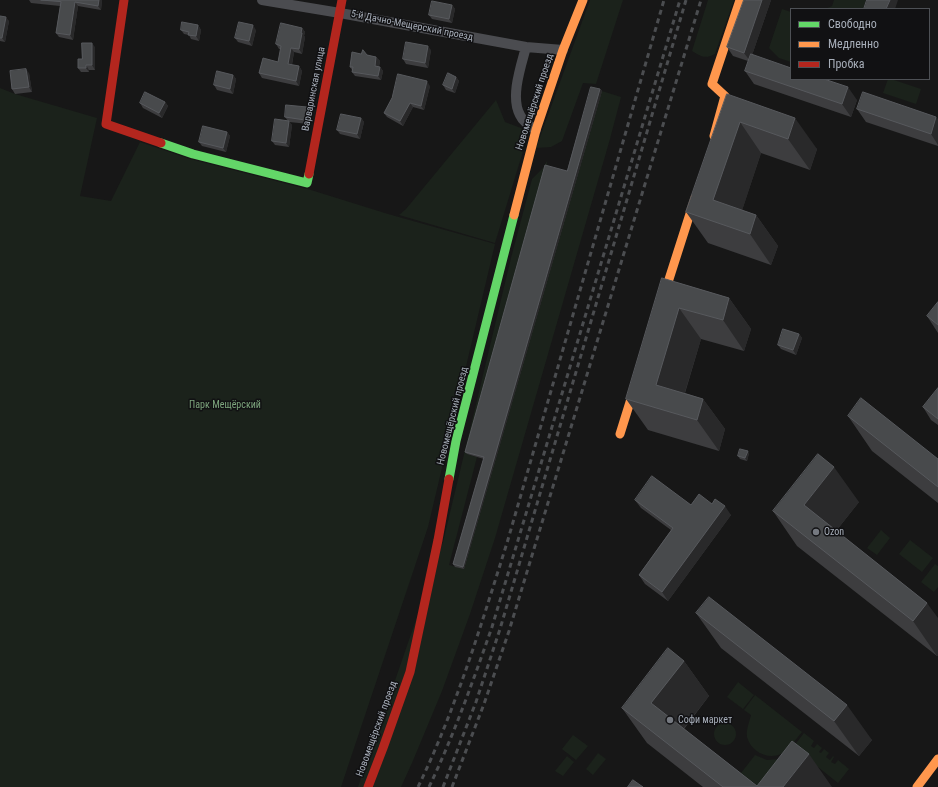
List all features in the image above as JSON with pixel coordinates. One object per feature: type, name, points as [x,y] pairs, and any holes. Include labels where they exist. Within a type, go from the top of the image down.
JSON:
[{"type":"street","name":"Варваринская улица","points":[[124,0],[106,124],[193,154],[307,183],[342,0]]},
{"type":"street","name":"5-й Дачно-Мещерский проезд","points":[[262,0],[526,48],[563,50]]},
{"type":"street","name":"Новомещёрский проезд","points":[[368,787],[410,672],[438,540],[456,442],[536,130],[563,50],[583,0]]},
{"type":"street","points":[[711,144],[725,96],[712,84],[740,0]]},
{"type":"street","points":[[526,48],[517,84],[516,103],[520,115],[526,124],[536,130]]},
{"type":"street","points":[[660,308],[696,193]]},
{"type":"street","points":[[620,434],[637,381]]},
{"type":"street","points":[[917,787],[938,759]]},
{"type":"green space","points":[[590,0],[623,0],[596,84],[583,83],[562,141],[551,147],[536,148]]},
{"type":"green space","points":[[708,0],[734,0],[715,54],[706,57],[692,51]]},
{"type":"green space","points":[[834,0],[866,0],[863,8],[827,8],[832,6]]},
{"type":"green space","points":[[782,9],[790,12],[790,62],[779,58],[769,48]]},
{"type":"green space","points":[[888,80],[894,80],[921,89],[916,104],[883,93]]},
{"type":"green space","name":"Парк Мещёрский","points":[[0,88],[15,94],[97,118],[80,196],[111,201],[140,142],[190,159],[311,190],[388,214],[495,244],[428,527],[341,787],[0,787]]},
{"type":"green space","points":[[602,91],[621,97],[495,538],[470,614],[442,691],[401,787],[358,787],[443,542],[511,258],[532,179],[543,168],[547,161],[547,167],[467,454],[477,457],[449,565],[464,569]]},
{"type":"green space","points":[[496,100],[505,122],[521,128],[528,135],[495,243],[399,215],[406,209]]},
{"type":"green space","points":[[881,530],[890,538],[877,555],[867,548]]},
{"type":"green space","points":[[910,540],[933,558],[922,572],[899,554]]},
{"type":"green space","points":[[935,564],[938,566],[938,587],[934,592],[921,582]]},
{"type":"green space","points":[[738,682],[754,695],[743,709],[727,697]]},
{"type":"green space","points":[[755,695],[802,732],[791,746],[783,753],[772,756],[761,754],[752,747],[749,742],[747,732],[751,715],[744,710]]},
{"type":"green space","points":[[725,723],[733,726],[736,734],[733,742],[725,745],[717,742],[714,734],[717,726]]},
{"type":"green space","points":[[804,733],[814,741],[811,746],[814,748],[817,744],[822,748],[819,752],[821,753],[824,749],[829,753],[826,757],[830,760],[833,756],[834,757],[831,762],[835,764],[838,760],[849,769],[838,783],[793,747]]},
{"type":"green space","points":[[573,735],[588,746],[576,760],[562,749]]},
{"type":"green space","points":[[598,753],[606,759],[593,775],[586,769]]},
{"type":"green space","points":[[755,755],[767,760],[780,759],[759,787],[741,773]]},
{"type":"green space","points":[[567,756],[574,762],[563,776],[555,771]]},
{"type":"building","points":[[41,0],[99,0],[98,6],[75,2],[70,35],[56,33],[61,2]]},
{"type":"building","points":[[744,0],[762,0],[744,53],[727,47]]},
{"type":"building","points":[[867,0],[890,0],[886,8],[864,8]]},
{"type":"building","points":[[432,1],[452,5],[449,19],[429,15]]},
{"type":"building","points":[[0,16],[6,17],[2,38],[0,38]]},
{"type":"building","points":[[182,22],[198,25],[196,36],[188,35],[189,32],[181,30]]},
{"type":"building","points":[[239,22],[253,25],[249,41],[235,38]]},
{"type":"building","points":[[281,23],[302,28],[299,49],[291,48],[288,64],[299,66],[296,81],[259,73],[263,58],[278,62],[281,46],[276,44]]},
{"type":"building","points":[[406,42],[428,46],[425,63],[403,59]]},
{"type":"building","points":[[82,43],[92,43],[92,65],[86,65],[86,68],[78,68],[78,59],[82,59]]},
{"type":"building","points":[[363,50],[367,55],[376,57],[375,66],[380,67],[378,76],[352,72],[353,67],[350,67],[352,52],[361,54]]},
{"type":"building","points":[[751,54],[790,68],[790,80],[827,80],[848,87],[842,104],[745,71]]},
{"type":"building","points":[[26,69],[29,87],[12,89],[10,71]]},
{"type":"building","points":[[217,71],[233,75],[230,89],[214,85]]},
{"type":"building","points":[[448,73],[456,77],[452,89],[443,85]]},
{"type":"building","points":[[398,74],[427,81],[421,106],[410,103],[400,121],[384,113],[392,98]]},
{"type":"building","points":[[591,87],[600,89],[463,567],[453,564],[484,457],[465,452],[545,165],[567,171]]},
{"type":"building","points":[[145,92],[165,102],[159,113],[140,103]]},
{"type":"building","points":[[863,92],[936,117],[931,134],[857,109]]},
{"type":"building","points":[[727,94],[795,118],[788,139],[740,122],[713,200],[756,215],[750,234],[686,212]]},
{"type":"building","points":[[286,105],[307,107],[305,120],[285,117]]},
{"type":"building","points":[[341,114],[361,118],[357,134],[337,130]]},
{"type":"building","points":[[275,119],[289,121],[286,143],[272,141]]},
{"type":"building","points":[[203,126],[227,132],[223,148],[199,142]]},
{"type":"building","points":[[662,278],[729,298],[723,320],[679,308],[656,385],[703,399],[697,420],[626,399]]},
{"type":"building","points":[[938,302],[938,325],[927,316]]},
{"type":"building","points":[[783,329],[799,334],[793,350],[778,345]]},
{"type":"building","points":[[938,388],[938,419],[923,407]]},
{"type":"building","points":[[861,398],[938,459],[938,487],[848,416]]},
{"type":"building","points":[[740,449],[748,451],[745,458],[738,456]]},
{"type":"building","points":[[818,454],[834,467],[804,505],[927,603],[913,621],[773,511]]},
{"type":"building","points":[[652,476],[691,505],[699,494],[712,504],[715,499],[725,506],[662,592],[639,575],[673,528],[635,500]]},
{"type":"building","points":[[709,597],[847,705],[834,721],[696,613]]},
{"type":"building","points":[[668,648],[684,661],[651,703],[757,786],[792,741],[809,754],[783,787],[723,787],[622,708]]},
{"type":"building","points":[[633,780],[643,787],[628,787]]},
{"type":"railway","points":[[418,787],[432,757],[456,697],[507,543],[664,0]]},
{"type":"railway","points":[[429,787],[455,728],[492,627],[680,0]]},
{"type":"railway","points":[[443,787],[476,702],[500,629],[686,0]]},
{"type":"railway","points":[[452,787],[484,704],[509,631],[701,0]]},
{"type":"traffic: fast","points":[[161,143],[193,154],[307,183],[309,174]]},
{"type":"traffic: fast","points":[[449,479],[456,441],[514,215]]},
{"type":"traffic: slow","points":[[514,215],[536,130],[563,50],[583,0]]},
{"type":"traffic: slow","points":[[714,136],[725,96],[712,84],[740,0]]},
{"type":"traffic: slow","points":[[663,298],[695,198]]},
{"type":"traffic: slow","points":[[620,434],[635,386]]},
{"type":"traffic: slow","points":[[917,787],[938,759]]},
{"type":"traffic: jam","points":[[124,0],[106,124],[161,143]]},
{"type":"traffic: jam","points":[[309,174],[342,0]]},
{"type":"traffic: jam","points":[[368,787],[410,672],[438,540],[449,479]]},
{"type":"place","name":"Ozon","points":[[816,532]]},
{"type":"place","name":"Софи маркет","points":[[670,720]]}]
